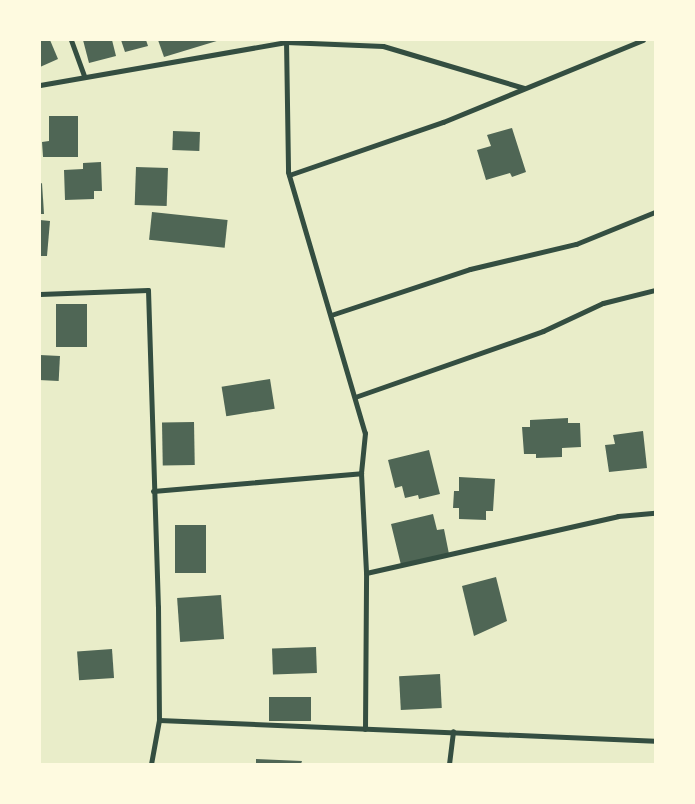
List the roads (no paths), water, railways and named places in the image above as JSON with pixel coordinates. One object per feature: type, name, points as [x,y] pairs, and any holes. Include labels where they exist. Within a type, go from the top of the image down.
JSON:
[{"type":"street","points":[[71,40],[84,76]]},
{"type":"street","points":[[289,175],[443,122],[643,40]]},
{"type":"street","points":[[286,41],[289,175],[365,433],[361,473],[366,573],[365,729]]},
{"type":"street","points":[[40,85],[286,41],[382,46],[524,88]]},
{"type":"street","points":[[330,316],[470,269],[576,244],[655,212]]},
{"type":"street","points":[[40,294],[148,290],[159,720],[152,764]]},
{"type":"street","points":[[355,398],[543,332],[603,304],[655,290]]},
{"type":"street","points":[[153,491],[361,473]]},
{"type":"street","points":[[366,573],[618,516],[655,513]]},
{"type":"street","points":[[159,720],[655,741]]},
{"type":"street","points":[[449,764],[453,731]]}]
